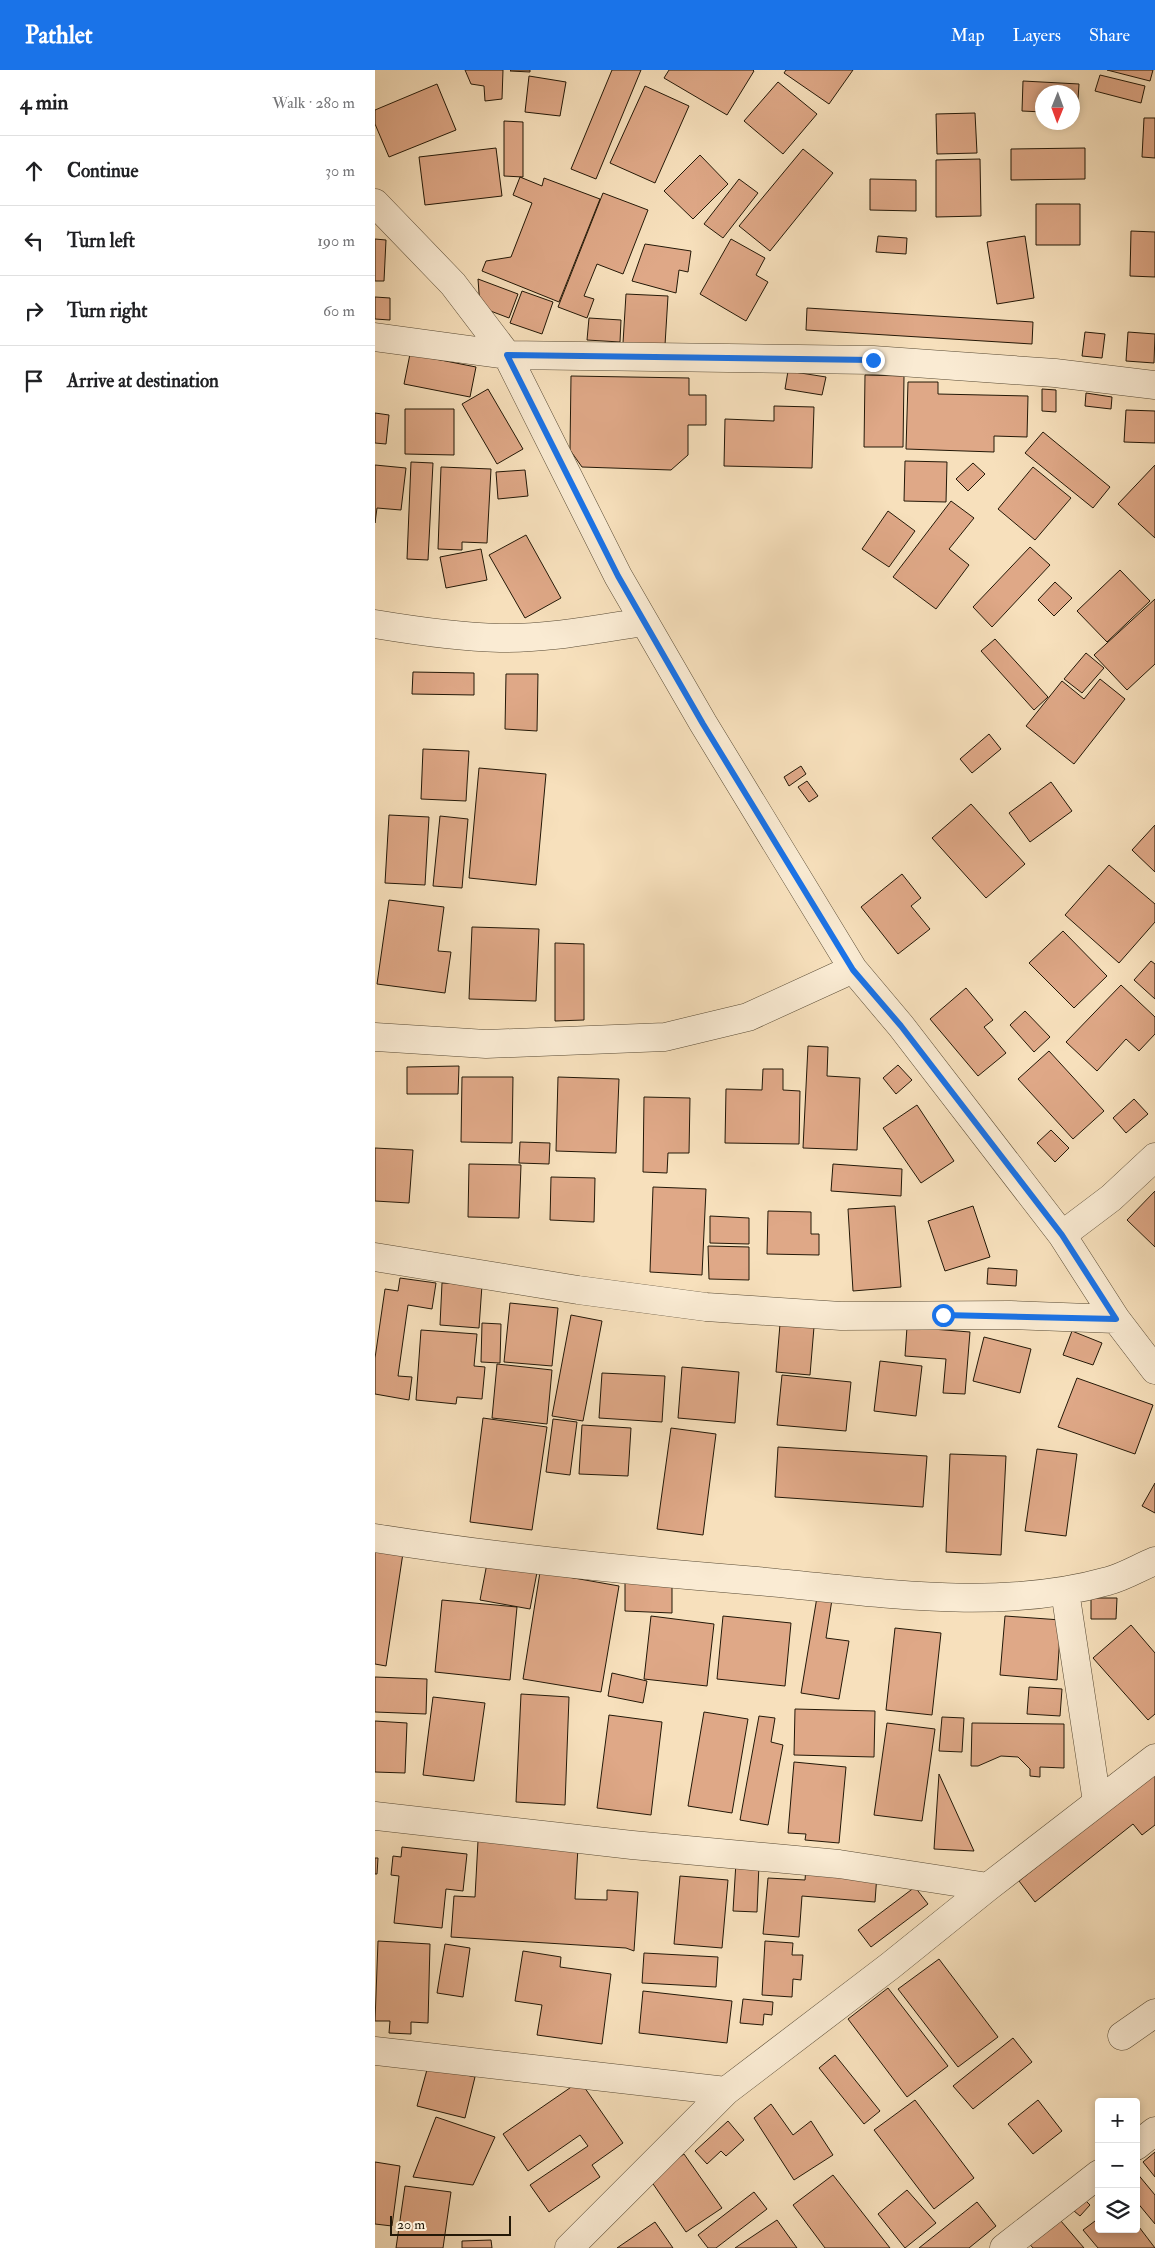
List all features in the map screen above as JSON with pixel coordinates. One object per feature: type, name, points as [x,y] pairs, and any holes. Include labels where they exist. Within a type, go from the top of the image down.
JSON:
[{"type":"street","points":[[375,203],[453,284],[507,355],[618,576],[703,724],[853,970],[901,1026],[1062,1235],[1116,1319],[1155,1370]]},
{"type":"street","points":[[375,337],[507,355],[873,360],[1055,373],[1155,385]]},
{"type":"street","points":[[375,624],[441,635],[501,638],[553,636],[644,622]]},
{"type":"street","points":[[375,1037],[486,1044],[665,1037],[748,1017],[853,970]]},
{"type":"street","points":[[1062,1235],[1111,1198],[1155,1157]]},
{"type":"street","points":[[375,1257],[578,1290],[706,1308],[841,1316],[1010,1315],[1116,1319]]},
{"type":"street","points":[[375,1538],[466,1552],[614,1569],[927,1596],[980,1598],[1065,1591],[1110,1581],[1155,1560]]},
{"type":"street","points":[[1065,1591],[1097,1802]]},
{"type":"street","points":[[569,2248],[726,2091],[890,1966],[988,1887],[1155,1758]]},
{"type":"street","points":[[375,1816],[632,1845],[839,1864],[988,1887]]},
{"type":"street","points":[[1122,2036],[1155,2013]]},
{"type":"street","points":[[375,2051],[726,2091]]},
{"type":"street","points":[[1140,2143],[1155,2131]]},
{"type":"street","points":[[1003,2248],[1095,2177]]},
{"type":"building","points":[[465,70],[503,70],[502,99],[485,101],[484,86],[471,84]]},
{"type":"building","points":[[530,70],[530,72],[510,71]]},
{"type":"building","points":[[612,70],[641,70],[596,179],[571,169]]},
{"type":"building","points":[[669,70],[754,71],[727,115],[664,78]]},
{"type":"building","points":[[786,70],[853,70],[829,104],[784,73]]},
{"type":"building","points":[[1107,70],[1153,70],[1150,81]]},
{"type":"building","points":[[1100,75],[1145,86],[1141,103],[1095,91]]},
{"type":"building","points":[[529,76],[566,82],[560,116],[525,112]]},
{"type":"building","points":[[1023,81],[1079,84],[1035,85],[1035,112],[1022,111]]},
{"type":"building","points":[[778,82],[817,114],[783,154],[744,121]]},
{"type":"building","points":[[437,84],[456,130],[389,157],[375,124],[375,110]]},
{"type":"building","points":[[645,86],[689,106],[655,183],[610,163]]},
{"type":"building","points":[[975,113],[977,153],[937,154],[936,114]]},
{"type":"building","points":[[1144,118],[1155,118],[1155,158],[1142,157]]},
{"type":"building","points":[[504,121],[523,122],[523,177],[504,176]]},
{"type":"building","points":[[496,148],[502,196],[425,205],[419,157]]},
{"type":"building","points":[[1085,148],[1085,179],[1011,180],[1011,149]]},
{"type":"building","points":[[803,149],[833,173],[770,251],[739,226]]},
{"type":"building","points":[[700,155],[728,184],[693,219],[664,191]]},
{"type":"building","points":[[980,159],[981,216],[936,217],[936,160]]},
{"type":"building","points":[[520,177],[542,186],[544,178],[600,199],[559,302],[482,271],[486,261],[511,257],[532,203],[513,195]]},
{"type":"building","points":[[739,179],[758,193],[723,238],[704,224]]},
{"type":"building","points":[[870,179],[916,180],[916,211],[870,210]]},
{"type":"building","points":[[603,193],[648,210],[623,274],[597,264],[584,296],[594,299],[587,318],[558,307]]},
{"type":"building","points":[[1036,204],[1080,204],[1080,245],[1036,245]]},
{"type":"building","points":[[1131,231],[1155,232],[1155,277],[1130,276]]},
{"type":"building","points":[[878,236],[907,238],[906,254],[876,252]]},
{"type":"building","points":[[1025,236],[1034,298],[997,304],[987,242]]},
{"type":"building","points":[[375,239],[386,240],[384,281],[375,281]]},
{"type":"building","points":[[731,239],[765,258],[756,275],[768,282],[746,321],[700,294]]},
{"type":"building","points":[[645,244],[691,251],[688,272],[679,270],[676,293],[632,281]]},
{"type":"building","points":[[478,279],[518,294],[509,318],[480,307]]},
{"type":"building","points":[[522,291],[553,302],[542,334],[510,323]]},
{"type":"building","points":[[626,294],[668,296],[665,345],[623,343]]},
{"type":"building","points":[[375,297],[390,298],[390,320],[375,319]]},
{"type":"building","points":[[807,308],[1033,322],[1032,344],[806,330]]},
{"type":"building","points":[[589,318],[621,320],[620,342],[587,340]]},
{"type":"building","points":[[1085,332],[1105,334],[1102,358],[1082,356]]},
{"type":"building","points":[[1128,332],[1155,334],[1154,363],[1126,361]]},
{"type":"building","points":[[410,354],[476,367],[470,397],[404,384]]},
{"type":"building","points":[[788,371],[826,377],[822,395],[785,389]]},
{"type":"building","points":[[865,375],[904,376],[903,447],[864,447]]},
{"type":"building","points":[[571,376],[689,378],[689,395],[706,395],[706,425],[688,425],[688,455],[671,470],[582,467],[570,450]]},
{"type":"building","points":[[908,382],[938,382],[938,394],[1028,396],[1027,437],[994,436],[994,452],[906,449]]},
{"type":"building","points":[[488,389],[523,449],[497,464],[462,404]]},
{"type":"building","points":[[1042,389],[1056,390],[1056,412],[1042,411]]},
{"type":"building","points":[[1086,393],[1112,397],[1111,409],[1085,406]]},
{"type":"building","points":[[774,406],[814,407],[812,468],[724,466],[725,419],[774,421]]},
{"type":"building","points":[[405,409],[454,409],[454,455],[405,454]]},
{"type":"building","points":[[1126,410],[1155,411],[1155,443],[1124,442]]},
{"type":"building","points":[[375,413],[389,415],[386,444],[375,443]]},
{"type":"building","points":[[1043,432],[1110,487],[1093,508],[1025,453]]},
{"type":"building","points":[[905,461],[947,462],[946,502],[904,501]]},
{"type":"building","points":[[411,462],[433,463],[428,560],[407,559]]},
{"type":"building","points":[[973,463],[985,474],[968,491],[956,479]]},
{"type":"building","points":[[375,465],[406,468],[401,510],[377,508],[375,523]]},
{"type":"building","points":[[1155,465],[1155,538],[1118,504]]},
{"type":"building","points":[[441,467],[491,469],[487,543],[462,542],[462,550],[438,549]]},
{"type":"building","points":[[1033,467],[1071,498],[1035,540],[998,509]]},
{"type":"building","points":[[525,470],[528,496],[498,499],[496,472]]},
{"type":"building","points":[[951,501],[974,518],[949,549],[969,565],[936,609],[893,577]]},
{"type":"building","points":[[888,511],[915,531],[889,567],[862,549]]},
{"type":"building","points":[[526,535],[561,598],[525,618],[489,555]]},
{"type":"building","points":[[1030,547],[1050,565],[992,627],[973,607]]},
{"type":"building","points":[[481,549],[487,580],[446,588],[440,557]]},
{"type":"building","points":[[1120,570],[1150,601],[1107,642],[1077,611]]},
{"type":"building","points":[[1055,582],[1072,598],[1054,616],[1038,600]]},
{"type":"building","points":[[1155,599],[1155,664],[1127,690],[1094,655]]},
{"type":"building","points":[[995,639],[1048,697],[1034,710],[981,651]]},
{"type":"building","points":[[1086,653],[1104,668],[1082,693],[1064,679]]},
{"type":"building","points":[[413,672],[474,673],[474,695],[412,694]]},
{"type":"building","points":[[506,674],[538,674],[537,731],[505,729]]},
{"type":"building","points":[[1100,679],[1125,699],[1074,764],[1026,726],[1062,681],[1084,699]]},
{"type":"building","points":[[989,734],[1001,749],[972,773],[960,759]]},
{"type":"building","points":[[423,749],[469,751],[466,801],[421,799]]},
{"type":"building","points":[[801,766],[806,774],[789,786],[784,777]]},
{"type":"building","points":[[479,768],[546,774],[536,885],[469,878]]},
{"type":"building","points":[[807,781],[818,796],[809,802],[798,787]]},
{"type":"building","points":[[1051,782],[1072,811],[1030,842],[1009,813]]},
{"type":"building","points":[[971,804],[1025,864],[986,898],[932,838]]},
{"type":"building","points":[[389,815],[429,817],[425,885],[385,883]]},
{"type":"building","points":[[440,816],[468,819],[462,888],[433,886]]},
{"type":"building","points":[[1155,825],[1155,872],[1132,850]]},
{"type":"building","points":[[1109,865],[1155,904],[1155,922],[1119,963],[1065,915]]},
{"type":"building","points":[[902,874],[921,898],[911,906],[930,929],[898,954],[861,907]]},
{"type":"building","points":[[389,900],[444,907],[438,951],[451,952],[445,993],[377,984]]},
{"type":"building","points":[[472,927],[539,929],[536,1001],[469,999]]},
{"type":"building","points":[[1063,931],[1107,976],[1074,1008],[1029,963]]},
{"type":"building","points":[[555,943],[584,944],[584,1020],[555,1021]]},
{"type":"building","points":[[1151,961],[1155,964],[1155,999],[1134,980]]},
{"type":"building","points":[[1121,985],[1155,1017],[1155,1034],[1139,1051],[1126,1039],[1097,1071],[1066,1042]]},
{"type":"building","points":[[966,988],[993,1020],[984,1027],[1006,1053],[978,1076],[930,1019]]},
{"type":"building","points":[[1025,1011],[1050,1037],[1034,1052],[1010,1025]]},
{"type":"building","points":[[808,1046],[828,1047],[827,1076],[860,1078],[857,1150],[803,1148]]},
{"type":"building","points":[[1049,1051],[1104,1111],[1073,1139],[1018,1079]]},
{"type":"building","points":[[898,1065],[912,1080],[896,1094],[883,1078]]},
{"type":"building","points":[[459,1066],[458,1094],[407,1094],[407,1067]]},
{"type":"building","points":[[763,1069],[783,1069],[783,1090],[800,1091],[799,1144],[725,1143],[726,1089],[762,1090]]},
{"type":"building","points":[[462,1077],[513,1077],[512,1143],[461,1142]]},
{"type":"building","points":[[558,1077],[619,1079],[616,1153],[556,1151]]},
{"type":"building","points":[[644,1097],[690,1098],[689,1153],[668,1153],[667,1173],[643,1172]]},
{"type":"building","points":[[1134,1099],[1148,1114],[1126,1133],[1113,1118]]},
{"type":"building","points":[[917,1105],[954,1161],[921,1183],[883,1128]]},
{"type":"building","points":[[1051,1130],[1069,1148],[1055,1162],[1037,1143]]},
{"type":"building","points":[[520,1142],[550,1143],[549,1164],[519,1163]]},
{"type":"building","points":[[375,1148],[413,1150],[409,1203],[375,1201]]},
{"type":"building","points":[[469,1164],[521,1165],[519,1218],[468,1217]]},
{"type":"building","points":[[833,1164],[902,1169],[901,1196],[831,1191]]},
{"type":"building","points":[[551,1177],[595,1178],[594,1222],[550,1220]]},
{"type":"building","points":[[653,1187],[706,1189],[702,1275],[650,1272]]},
{"type":"building","points":[[1155,1191],[1155,1247],[1127,1220]]},
{"type":"building","points":[[895,1206],[901,1287],[853,1291],[848,1209]]},
{"type":"building","points":[[973,1206],[990,1257],[945,1271],[928,1221]]},
{"type":"building","points":[[768,1211],[811,1212],[811,1234],[819,1234],[819,1255],[767,1254]]},
{"type":"building","points":[[710,1216],[749,1218],[749,1244],[710,1243]]},
{"type":"building","points":[[708,1246],[749,1247],[749,1280],[709,1279]]},
{"type":"building","points":[[988,1268],[1017,1270],[1016,1286],[987,1284]]},
{"type":"building","points":[[400,1278],[436,1283],[432,1309],[408,1305],[398,1376],[412,1377],[409,1400],[375,1394],[375,1358],[385,1289],[398,1291]]},
{"type":"building","points":[[442,1283],[482,1285],[479,1328],[440,1325]]},
{"type":"building","points":[[510,1303],[558,1308],[552,1366],[504,1362]]},
{"type":"building","points":[[571,1315],[602,1321],[583,1421],[552,1416]]},
{"type":"building","points":[[482,1323],[501,1324],[500,1363],[481,1362]]},
{"type":"building","points":[[780,1324],[814,1327],[810,1375],[776,1372]]},
{"type":"building","points":[[907,1327],[970,1332],[965,1394],[943,1393],[946,1359],[905,1356]]},
{"type":"building","points":[[421,1330],[477,1334],[474,1366],[485,1367],[482,1399],[457,1397],[456,1404],[416,1400]]},
{"type":"building","points":[[1072,1331],[1102,1343],[1093,1365],[1063,1355]]},
{"type":"building","points":[[984,1337],[1031,1349],[1020,1393],[973,1381]]},
{"type":"building","points":[[880,1361],[922,1366],[916,1416],[874,1411]]},
{"type":"building","points":[[497,1364],[552,1370],[547,1424],[492,1418]]},
{"type":"building","points":[[682,1367],[739,1372],[735,1423],[678,1418]]},
{"type":"building","points":[[602,1373],[665,1376],[662,1422],[599,1418]]},
{"type":"building","points":[[782,1375],[851,1382],[846,1431],[777,1425]]},
{"type":"building","points":[[1077,1378],[1153,1405],[1135,1454],[1058,1427]]},
{"type":"building","points":[[483,1418],[547,1427],[532,1530],[470,1522]]},
{"type":"building","points":[[553,1419],[577,1422],[570,1475],[546,1472]]},
{"type":"building","points":[[582,1425],[631,1428],[628,1476],[579,1474]]},
{"type":"building","points":[[671,1428],[716,1434],[703,1535],[657,1529]]},
{"type":"building","points":[[778,1447],[927,1456],[923,1507],[775,1497]]},
{"type":"building","points":[[1037,1449],[1077,1454],[1066,1536],[1025,1531]]},
{"type":"building","points":[[950,1454],[1006,1456],[1001,1555],[946,1552]]},
{"type":"building","points":[[1155,1483],[1155,1513],[1142,1506]]},
{"type":"building","points":[[375,1549],[403,1553],[386,1666],[375,1664]]},
{"type":"building","points":[[488,1558],[538,1567],[530,1609],[480,1600]]},
{"type":"building","points":[[540,1572],[619,1586],[601,1692],[523,1679]]},
{"type":"building","points":[[625,1578],[672,1580],[672,1613],[625,1611]]},
{"type":"building","points":[[818,1591],[833,1593],[826,1638],[849,1641],[839,1699],[801,1693]]},
{"type":"building","points":[[1091,1598],[1117,1598],[1116,1619],[1091,1619]]},
{"type":"building","points":[[442,1600],[517,1607],[510,1680],[435,1672]]},
{"type":"building","points":[[651,1616],[714,1624],[707,1686],[644,1679]]},
{"type":"building","points":[[723,1616],[791,1623],[785,1686],[717,1679]]},
{"type":"building","points":[[1005,1616],[1061,1620],[1057,1680],[1000,1675]]},
{"type":"building","points":[[1131,1625],[1155,1653],[1155,1714],[1148,1720],[1093,1658]]},
{"type":"building","points":[[895,1628],[941,1633],[932,1715],[886,1710]]},
{"type":"building","points":[[612,1673],[647,1681],[643,1703],[608,1696]]},
{"type":"building","points":[[375,1677],[427,1679],[426,1714],[375,1712]]},
{"type":"building","points":[[1029,1687],[1062,1689],[1060,1716],[1027,1714]]},
{"type":"building","points":[[521,1694],[569,1697],[565,1805],[516,1802]]},
{"type":"building","points":[[433,1697],[485,1703],[474,1781],[423,1775]]},
{"type":"building","points":[[795,1709],[875,1711],[874,1757],[794,1755]]},
{"type":"building","points":[[704,1712],[748,1719],[732,1813],[688,1806]]},
{"type":"building","points":[[609,1715],[662,1722],[651,1815],[597,1808]]},
{"type":"building","points":[[759,1716],[775,1718],[771,1742],[783,1745],[768,1825],[740,1820]]},
{"type":"building","points":[[942,1717],[964,1718],[962,1752],[939,1751]]},
{"type":"building","points":[[375,1721],[407,1723],[405,1773],[375,1772]]},
{"type":"building","points":[[887,1723],[935,1729],[922,1821],[874,1815]]},
{"type":"building","points":[[972,1723],[1064,1724],[1064,1768],[1040,1767],[1040,1777],[1030,1776],[1030,1769],[1018,1757],[1001,1756],[978,1766],[971,1766]]},
{"type":"building","points":[[794,1762],[846,1767],[839,1843],[805,1840],[806,1834],[788,1833]]},
{"type":"building","points":[[1155,1772],[1155,1825],[1142,1835],[1133,1824],[1035,1902],[1019,1881]]},
{"type":"building","points":[[939,1774],[974,1851],[934,1849]]},
{"type":"building","points":[[478,1841],[578,1847],[575,1899],[607,1900],[607,1890],[638,1892],[634,1951],[626,1948],[451,1937],[454,1896],[475,1897]]},
{"type":"building","points":[[402,1847],[467,1854],[463,1891],[446,1889],[442,1928],[394,1923],[399,1876],[391,1875],[393,1856],[401,1857]]},
{"type":"building","points":[[375,1858],[378,1858],[377,1874],[375,1874]]},
{"type":"building","points":[[736,1862],[759,1864],[757,1912],[733,1911]]},
{"type":"building","points":[[806,1868],[877,1874],[875,1902],[802,1896],[799,1937],[763,1934],[768,1878],[805,1880]]},
{"type":"building","points":[[680,1876],[728,1880],[722,1948],[674,1944]]},
{"type":"building","points":[[915,1887],[928,1904],[871,1947],[858,1930]]},
{"type":"building","points":[[378,1941],[430,1944],[428,2023],[411,2022],[411,2034],[389,2033],[390,2021],[375,2021]]},
{"type":"building","points":[[765,1941],[793,1943],[792,1955],[803,1955],[801,1980],[793,1979],[792,1997],[762,1995]]},
{"type":"building","points":[[445,1944],[470,1948],[463,1997],[437,1993]]},
{"type":"building","points":[[523,1951],[561,1957],[560,1967],[611,1974],[602,2044],[537,2035],[542,2005],[515,2001]]},
{"type":"building","points":[[644,1953],[718,1957],[716,1987],[642,1983]]},
{"type":"building","points":[[939,1959],[998,2037],[958,2067],[898,1989]]},
{"type":"building","points":[[888,1988],[948,2066],[907,2097],[848,2019]]},
{"type":"building","points":[[643,1991],[732,2001],[727,2043],[639,2033]]},
{"type":"building","points":[[743,1999],[773,2002],[772,2015],[764,2014],[763,2025],[740,2023]]},
{"type":"building","points":[[1013,2038],[1032,2062],[973,2109],[953,2086]]},
{"type":"building","points":[[835,2055],[880,2111],[864,2124],[819,2068]]},
{"type":"building","points":[[428,2066],[475,2077],[465,2118],[417,2106]]},
{"type":"building","points":[[580,2081],[623,2143],[592,2165],[600,2177],[549,2212],[530,2185],[588,2146],[580,2135],[528,2171],[503,2134]]},
{"type":"building","points":[[915,2100],[974,2178],[934,2209],[874,2130]]},
{"type":"building","points":[[1038,2100],[1062,2131],[1033,2154],[1008,2124]]},
{"type":"building","points":[[771,2104],[793,2135],[811,2121],[833,2155],[794,2180],[754,2118]]},
{"type":"building","points":[[436,2117],[495,2137],[473,2185],[413,2177]]},
{"type":"building","points":[[728,2121],[744,2140],[726,2156],[721,2151],[707,2164],[695,2151]]},
{"type":"building","points":[[1155,2152],[1155,2177],[1143,2162]]},
{"type":"building","points":[[684,2154],[722,2208],[686,2232],[649,2178]]},
{"type":"building","points":[[375,2162],[400,2166],[392,2226],[375,2224]]},
{"type":"building","points":[[833,2175],[890,2248],[825,2248],[793,2205]]},
{"type":"building","points":[[1140,2177],[1155,2195],[1155,2224],[1140,2206]]},
{"type":"building","points":[[405,2186],[451,2192],[443,2248],[396,2248]]},
{"type":"building","points":[[907,2190],[936,2223],[905,2248],[878,2214]]},
{"type":"building","points":[[754,2192],[767,2209],[716,2248],[708,2248],[698,2235]]},
{"type":"building","points":[[1079,2194],[1090,2205],[1080,2216],[1068,2206]]},
{"type":"building","points":[[977,2202],[996,2226],[969,2248],[919,2248]]},
{"type":"building","points":[[1055,2214],[1084,2248],[1033,2248],[1025,2239]]},
{"type":"building","points":[[777,2220],[797,2248],[735,2248]]},
{"type":"building","points":[[1095,2221],[1095,2233],[1140,2233],[1140,2228],[1155,2248],[1098,2248],[1083,2230]]},
{"type":"building","points":[[655,2222],[673,2248],[617,2248]]},
{"type":"building","points":[[491,2240],[492,2248],[462,2248],[462,2241]]},
{"type":"route","points":[[873,360],[507,355],[618,576],[703,724],[853,970],[901,1026],[1062,1235],[1116,1319],[1010,1315],[943,1315]]}]
